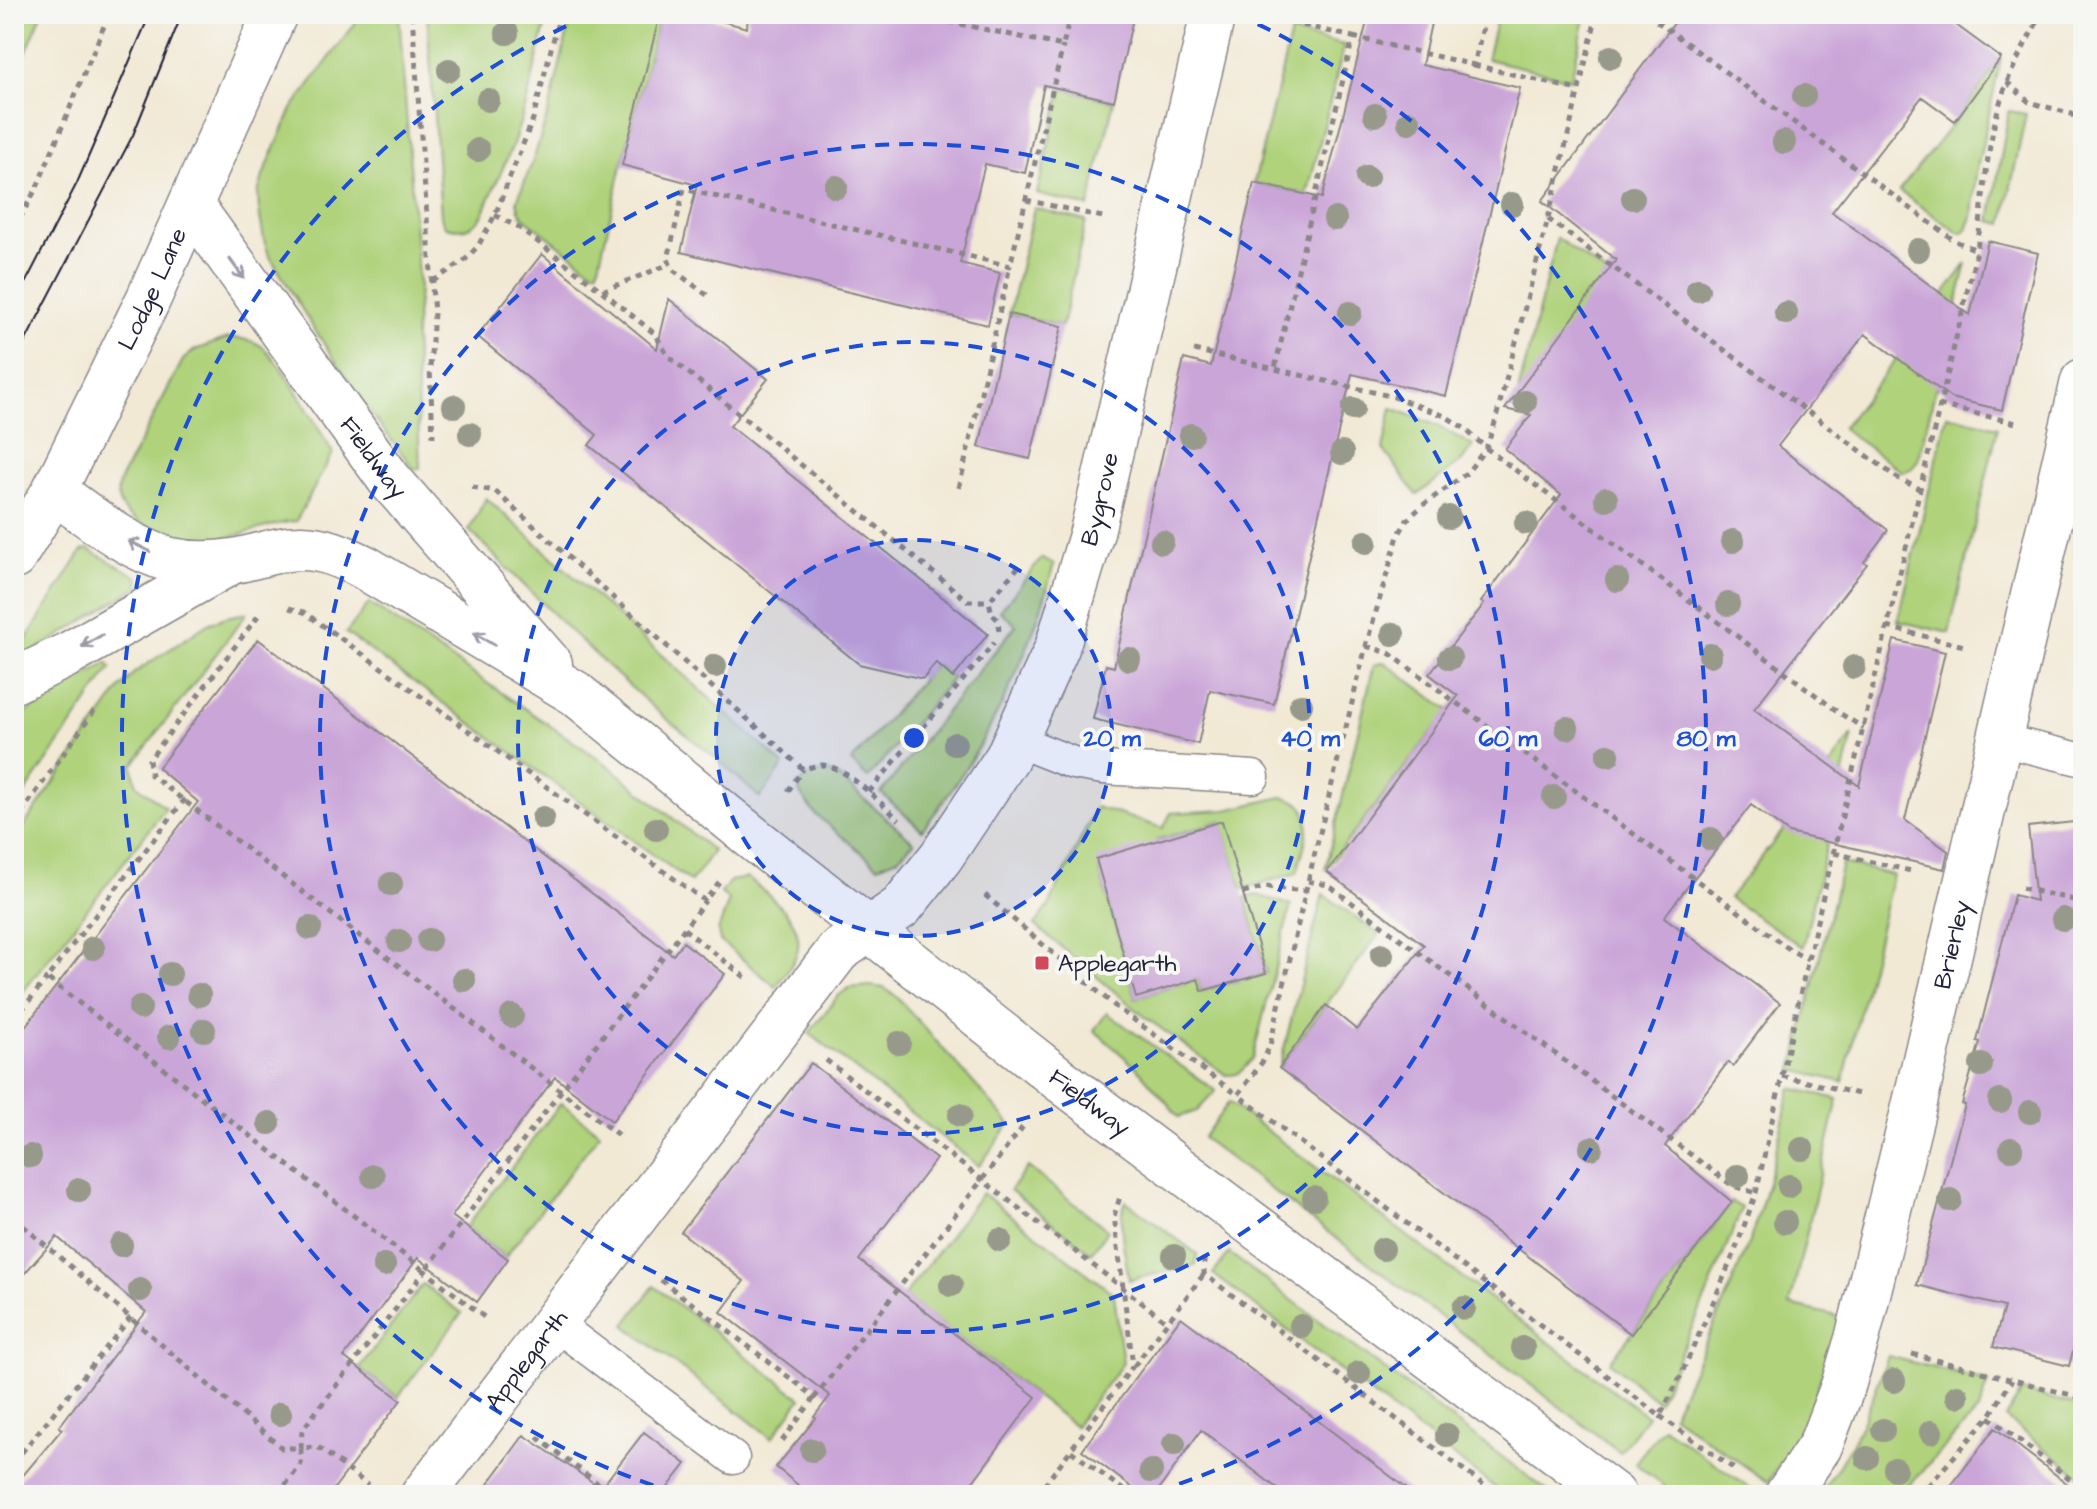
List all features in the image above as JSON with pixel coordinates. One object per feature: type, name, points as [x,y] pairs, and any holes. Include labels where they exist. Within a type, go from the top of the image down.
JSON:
[{"type":"street","name":"Lodge Lane","points":[[14,557],[54,491],[124,352],[192,206],[275,14]]},
{"type":"street","name":"Bygrove","points":[[871,929],[901,907],[941,857],[986,791],[1015,740],[1057,648],[1092,532],[1213,14]]},
{"type":"street","name":"Fieldway","points":[[192,206],[389,479],[575,693]]},
{"type":"street","name":"Brierley","points":[[1787,1495],[1820,1446],[1833,1417],[1857,1339],[2083,381]]},
{"type":"street","name":"Fieldway","points":[[54,491],[118,535],[170,560],[199,563],[233,561],[300,547],[343,557],[575,693],[1059,1079],[1614,1495]]},
{"type":"street","name":"Fieldway","points":[[14,681],[71,653],[233,561]]},
{"type":"street","name":"Applegarth","points":[[423,1495],[838,951],[871,929]]},
{"type":"lane","points":[[1015,740],[1073,763],[1253,777]]},
{"type":"lane","points":[[2000,740],[2083,760]]},
{"type":"lane","points":[[542,1338],[733,1458]]},
{"type":"path","points":[[14,229],[37,187],[109,14]]},
{"type":"path","points":[[412,14],[434,313],[430,390],[434,444]]},
{"type":"path","points":[[432,281],[464,261],[478,246],[495,215],[533,119],[560,14]]},
{"type":"path","points":[[913,14],[1063,46]]},
{"type":"path","points":[[959,488],[1070,14]]},
{"type":"path","points":[[1474,65],[1486,14]]},
{"type":"path","points":[[1238,1095],[1263,1061],[1270,1045],[1366,646],[1398,536],[1407,520],[1423,505],[1467,473],[1486,448],[1494,426],[1597,14]]},
{"type":"path","points":[[1647,14],[1955,241],[1977,250]]},
{"type":"path","points":[[1660,1416],[1719,1288],[1756,1193],[1808,959],[1977,250],[1991,143],[2007,82],[2042,14]]},
{"type":"path","points":[[2073,14],[2082,17]]},
{"type":"path","points":[[1267,17],[1578,90]]},
{"type":"path","points":[[1275,368],[1353,37]]},
{"type":"path","points":[[2007,82],[2029,102],[2072,114],[2083,136]]},
{"type":"path","points":[[707,295],[672,269],[668,259],[684,189],[1010,266]]},
{"type":"path","points":[[1026,200],[1163,231]]},
{"type":"path","points":[[495,215],[521,229],[655,334],[668,356],[968,601],[989,601],[1027,556]]},
{"type":"path","points":[[1548,219],[1896,477],[1919,489]]},
{"type":"path","points":[[602,291],[670,264]]},
{"type":"path","points":[[1137,338],[1394,397],[1445,416],[1864,728]]},
{"type":"path","points":[[1939,405],[2071,435]]},
{"type":"path","points":[[465,485],[495,491],[803,769],[822,765],[837,768],[869,792],[1116,1007],[1238,1095],[1660,1416],[1746,1477]]},
{"type":"path","points":[[869,792],[1000,636],[998,620],[992,614],[989,601]]},
{"type":"path","points":[[280,606],[304,612],[705,901]]},
{"type":"path","points":[[259,615],[149,760],[151,775],[669,1173]]},
{"type":"path","points":[[1887,627],[2018,659]]},
{"type":"path","points":[[1366,646],[1389,653],[1779,942],[1808,959]]},
{"type":"path","points":[[14,823],[96,707]]},
{"type":"path","points":[[14,1020],[185,799]]},
{"type":"path","points":[[278,1495],[301,1464],[302,1430],[753,838]]},
{"type":"path","points":[[1834,853],[1966,883]]},
{"type":"path","points":[[1308,881],[1328,885],[1733,1186],[1756,1193]]},
{"type":"path","points":[[1243,893],[1266,887],[1306,891]]},
{"type":"path","points":[[684,929],[786,1019],[983,1180],[1167,1322]]},
{"type":"path","points":[[47,978],[425,1271],[542,1338]]},
{"type":"path","points":[[1782,1076],[1914,1107]]},
{"type":"path","points":[[614,1244],[815,1397],[1059,1079]]},
{"type":"path","points":[[1133,1366],[1114,1216],[1124,1188],[1153,1150]]},
{"type":"path","points":[[14,1218],[282,1448],[318,1447],[369,1485]]},
{"type":"path","points":[[1037,1495],[1204,1274],[1205,1247]]},
{"type":"path","points":[[1204,1274],[1497,1495]]},
{"type":"path","points":[[14,1462],[131,1317]]},
{"type":"path","points":[[1857,1339],[2083,1398]]},
{"type":"path","points":[[1920,1495],[1989,1417],[2012,1380]]},
{"type":"path","points":[[493,1404],[613,1495]]},
{"type":"path","points":[[1989,1417],[2083,1489]]},
{"type":"path","points":[[1071,1451],[1130,1495]]},
{"type":"green space","points":[[14,14],[42,14],[14,81]]},
{"type":"green space","points":[[362,14],[399,14],[419,289],[415,335],[420,468],[414,469],[368,410],[269,255],[259,211],[258,193],[264,173],[292,109]]},
{"type":"green space","points":[[427,14],[548,14],[526,105],[512,147],[482,216],[475,224],[462,229],[446,227],[441,216]]},
{"type":"green space","points":[[572,14],[660,14],[598,270],[593,271],[524,218],[517,201],[550,107]]},
{"type":"green space","points":[[1498,14],[1586,14],[1571,79],[1487,59]]},
{"type":"green space","points":[[1291,33],[1344,45],[1307,195],[1254,183]]},
{"type":"green space","points":[[2001,58],[1976,174],[1972,217],[1962,233],[1899,191]]},
{"type":"green space","points":[[1062,89],[1114,101],[1089,207],[1037,194]]},
{"type":"green space","points":[[2009,111],[2026,114],[2003,224],[1990,221]]},
{"type":"green space","points":[[1034,208],[1086,221],[1062,326],[1009,314]]},
{"type":"green space","points":[[1557,238],[1608,275],[1518,393]]},
{"type":"green space","points":[[1967,263],[1918,460],[1911,468],[1901,471],[1842,428]]},
{"type":"green space","points":[[228,338],[250,341],[267,351],[309,411],[333,453],[296,521],[218,538],[183,537],[160,531],[139,522],[124,510],[119,501],[119,482],[183,360],[195,350]]},
{"type":"green space","points":[[1392,408],[1438,426],[1473,446],[1462,461],[1417,495],[1383,449]]},
{"type":"green space","points":[[1947,415],[1998,427],[1949,633],[1898,621]]},
{"type":"green space","points":[[486,498],[784,765],[760,798],[614,672],[469,530]]},
{"type":"green space","points":[[88,549],[138,577],[139,586],[24,658],[17,654],[82,551]]},
{"type":"green space","points":[[1042,558],[1054,564],[1018,670],[965,769],[922,830],[881,793],[1016,625],[1000,611]]},
{"type":"green space","points":[[369,603],[605,763],[713,851],[691,882],[346,633]]},
{"type":"green space","points":[[247,613],[132,766],[137,785],[166,808],[14,1003],[14,840],[134,673],[208,624]]},
{"type":"green space","points":[[1384,662],[1449,710],[1325,870],[1374,665]]},
{"type":"green space","points":[[107,663],[111,668],[14,809],[14,720]]},
{"type":"green space","points":[[936,663],[953,678],[868,778],[851,762]]},
{"type":"green space","points":[[1853,734],[1803,947],[1729,898]]},
{"type":"green space","points":[[818,772],[836,775],[914,842],[898,858],[878,866],[815,814],[799,792],[805,779]]},
{"type":"green space","points":[[1282,797],[1295,801],[1307,817],[1306,839],[1297,873],[1242,889],[1221,821],[1157,840],[1160,851],[1099,869],[1136,998],[1198,979],[1202,991],[1266,973],[1245,898],[1256,895],[1291,905],[1253,1057],[1239,1073],[1226,1075],[1145,1017],[1035,925],[1049,906],[1096,807],[1163,828],[1171,813],[1226,810]]},
{"type":"green space","points":[[1842,863],[1893,875],[1843,1082],[1793,1070]]},
{"type":"green space","points":[[748,878],[786,913],[798,935],[794,960],[776,987],[720,941],[718,931],[729,900],[721,893],[730,881]]},
{"type":"green space","points":[[1323,894],[1379,934],[1279,1068]]},
{"type":"green space","points":[[849,988],[884,988],[896,996],[1010,1124],[979,1166],[809,1033],[838,996]]},
{"type":"green space","points":[[1107,1013],[1216,1091],[1197,1111],[1179,1117],[1138,1069],[1094,1030]]},
{"type":"green space","points":[[1791,1088],[1838,1099],[1790,1305],[1841,1317],[1808,1417],[1768,1482],[1672,1415],[1754,1228]]},
{"type":"green space","points":[[1229,1102],[1647,1416],[1620,1452],[1203,1138]]},
{"type":"green space","points":[[561,1103],[600,1133],[505,1257],[466,1227]]},
{"type":"green space","points":[[1028,1167],[1108,1230],[1091,1253],[1010,1190]]},
{"type":"green space","points":[[982,1193],[1114,1294],[1123,1363],[1075,1426],[904,1296]]},
{"type":"green space","points":[[1126,1201],[1197,1254],[1196,1265],[1129,1280],[1122,1230]]},
{"type":"green space","points":[[1732,1202],[1742,1208],[1658,1402],[1610,1362]]},
{"type":"green space","points":[[1229,1253],[1553,1495],[1505,1495],[1213,1274]]},
{"type":"green space","points":[[423,1284],[462,1313],[398,1397],[359,1368]]},
{"type":"green space","points":[[654,1286],[801,1398],[772,1438],[625,1325]]},
{"type":"green space","points":[[1888,1356],[1989,1382],[1979,1410],[1900,1495],[1818,1495],[1841,1463],[1859,1429]]},
{"type":"green space","points":[[2022,1391],[2083,1407],[2083,1478],[2005,1418]]},
{"type":"green space","points":[[1663,1427],[1758,1494],[1675,1495],[1635,1463]]},
{"type":"building","points":[[660,14],[695,14],[747,28],[748,14],[1134,14],[1114,101],[1044,85],[1025,173],[985,164],[960,263],[1000,273],[988,325],[681,252],[697,185],[622,165]]},
{"type":"building","points":[[1369,14],[1433,14],[1422,65],[1520,88],[1446,396],[1352,374],[1274,704],[1210,690],[1198,744],[1093,719],[1106,665],[1114,667],[1184,359],[1211,366],[1254,183],[1322,198]]},
{"type":"building","points":[[1681,14],[1941,14],[2001,58],[1955,121],[1922,97],[1832,212],[1970,315],[1988,241],[2038,253],[2002,410],[1951,398],[1865,334],[1778,446],[1888,530],[1864,562],[1867,564],[1754,709],[1859,786],[1894,640],[1945,652],[1905,820],[1948,851],[1944,869],[1789,833],[1751,805],[1664,917],[1780,1003],[1733,1066],[1728,1062],[1665,1146],[1732,1202],[1631,1334],[1279,1068],[1326,1005],[1357,1030],[1424,945],[1327,872],[1458,696],[1429,674],[1484,604],[1481,602],[1561,495],[1505,449],[1531,415],[1505,409],[1616,260],[1542,201]]},
{"type":"building","points":[[542,254],[657,349],[669,299],[768,379],[730,426],[988,634],[953,678],[936,663],[923,679],[859,664],[589,445],[597,435],[477,336]]},
{"type":"building","points":[[1009,314],[1062,326],[1030,459],[979,447]]},
{"type":"building","points":[[258,639],[673,955],[683,942],[725,974],[612,1121],[555,1077],[452,1216],[508,1259],[477,1302],[418,1258],[344,1357],[401,1400],[329,1495],[14,1495],[14,1486],[62,1429],[59,1427],[146,1312],[57,1237],[14,1285],[14,1041],[198,802],[158,768]]},
{"type":"building","points":[[1222,821],[1266,973],[1202,991],[1198,979],[1136,998],[1096,859]]},
{"type":"building","points":[[2083,821],[2083,1312],[2069,1366],[1993,1347],[2004,1307],[1917,1285],[1965,1105],[1962,1104],[1980,1042],[1977,1041],[2014,895],[2036,901],[2028,827]]},
{"type":"building","points":[[811,1063],[936,1159],[859,1260],[1036,1397],[963,1495],[810,1495],[776,1467],[830,1396],[721,1312],[744,1281],[681,1232]]},
{"type":"building","points":[[1181,1317],[1415,1495],[1286,1495],[1201,1430],[1155,1495],[1142,1495],[1082,1450]]},
{"type":"building","points":[[1995,1428],[2082,1495],[1944,1495]]},
{"type":"building","points":[[644,1432],[686,1464],[662,1495],[480,1495],[524,1435],[601,1488]]},
{"type":"tram line","points":[[14,305],[77,183],[150,14]]},
{"type":"tram line","points":[[14,363],[133,135],[182,14]]},
{"type":"place","name":"Applegarth","points":[[1042,963]]}]
